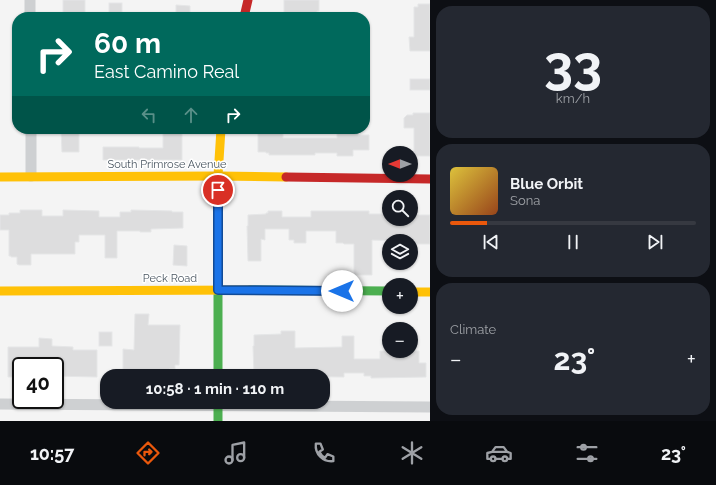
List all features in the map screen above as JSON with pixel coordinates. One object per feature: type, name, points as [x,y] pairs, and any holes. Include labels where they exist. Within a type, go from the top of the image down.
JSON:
[{"type":"street","points":[[30,0],[30,12]]},
{"type":"street","points":[[245,12],[248,0]]},
{"type":"street","points":[[31,134],[31,176]]},
{"type":"street","points":[[218,369],[218,176],[221,134]]},
{"type":"street","name":"South Primrose Avenue","points":[[0,177],[218,176],[430,180]]},
{"type":"street","name":"Peck Road","points":[[0,291],[218,290],[382,292]]},
{"type":"street","points":[[418,292],[430,292]]},
{"type":"street","points":[[0,404],[100,404]]},
{"type":"street","points":[[330,406],[430,407]]},
{"type":"street","points":[[218,409],[218,421]]},
{"type":"building","points":[[63,0],[85,0],[85,12],[63,12]]},
{"type":"building","points":[[284,0],[319,0],[319,11],[317,12],[284,12]]},
{"type":"building","points":[[109,3],[122,3],[122,12],[109,12]]},
{"type":"building","points":[[418,4],[430,4],[430,51],[410,51],[409,37],[414,37],[414,7],[418,7]]},
{"type":"building","points":[[176,5],[190,6],[190,12],[176,12]]},
{"type":"building","points":[[410,79],[430,79],[430,90],[410,90]]},
{"type":"building","points":[[413,113],[430,113],[430,156],[418,156],[418,146],[414,146],[414,128],[404,128],[404,118],[407,115],[413,115]]},
{"type":"building","points":[[61,134],[79,134],[79,152],[62,152]]},
{"type":"building","points":[[163,134],[182,134],[182,160],[103,160],[103,147],[163,148]]},
{"type":"building","points":[[258,134],[283,134],[283,138],[337,138],[337,134],[369,135],[369,150],[353,150],[353,156],[337,156],[337,153],[315,153],[315,155],[269,155],[269,153],[266,152],[258,152]]},
{"type":"building","points":[[20,210],[42,210],[42,216],[63,216],[63,210],[99,211],[99,217],[120,217],[120,212],[131,212],[131,210],[183,212],[183,228],[151,229],[151,232],[117,231],[117,258],[105,258],[105,235],[79,235],[79,242],[75,242],[75,254],[31,254],[31,265],[19,265],[17,264],[17,257],[9,256],[9,230],[0,230],[0,215],[20,213]]},
{"type":"building","points":[[268,211],[282,211],[282,217],[311,217],[311,211],[369,211],[369,214],[382,214],[382,226],[418,226],[418,215],[430,215],[430,244],[418,244],[418,234],[382,234],[382,240],[372,240],[372,275],[354,275],[354,244],[336,243],[336,231],[306,231],[306,243],[294,243],[294,240],[289,240],[289,229],[265,229],[265,240],[261,239],[261,261],[248,261],[248,215],[268,213]]},
{"type":"building","points":[[174,245],[187,246],[187,266],[173,265]]},
{"type":"building","points":[[135,314],[149,314],[148,325],[180,325],[179,365],[175,365],[175,369],[123,369],[123,349],[134,350]]},
{"type":"building","points":[[281,331],[295,331],[295,348],[342,347],[342,336],[354,336],[354,359],[380,359],[380,351],[382,351],[382,358],[418,358],[419,351],[419,363],[426,363],[426,377],[371,378],[371,376],[364,376],[364,373],[344,373],[344,377],[330,377],[330,369],[254,369],[254,335],[281,334]]},
{"type":"building","points":[[99,332],[112,332],[112,346],[99,346]]},
{"type":"building","points":[[39,338],[52,339],[52,346],[73,347],[73,350],[97,350],[97,377],[64,376],[64,357],[12,357],[12,377],[8,377],[8,347],[39,347]]},
{"type":"traffic: fast","points":[[218,192],[218,369]]},
{"type":"traffic: fast","points":[[250,290],[382,291]]},
{"type":"traffic: fast","points":[[218,409],[218,421]]},
{"type":"traffic: slow","points":[[218,192],[221,134]]},
{"type":"traffic: slow","points":[[0,177],[286,177]]},
{"type":"traffic: slow","points":[[0,291],[250,290]]},
{"type":"traffic: slow","points":[[418,292],[430,292]]},
{"type":"traffic: jam","points":[[245,12],[248,0]]},
{"type":"traffic: jam","points":[[286,177],[430,179]]},
{"type":"route","points":[[218,190],[218,290],[342,291]]}]
